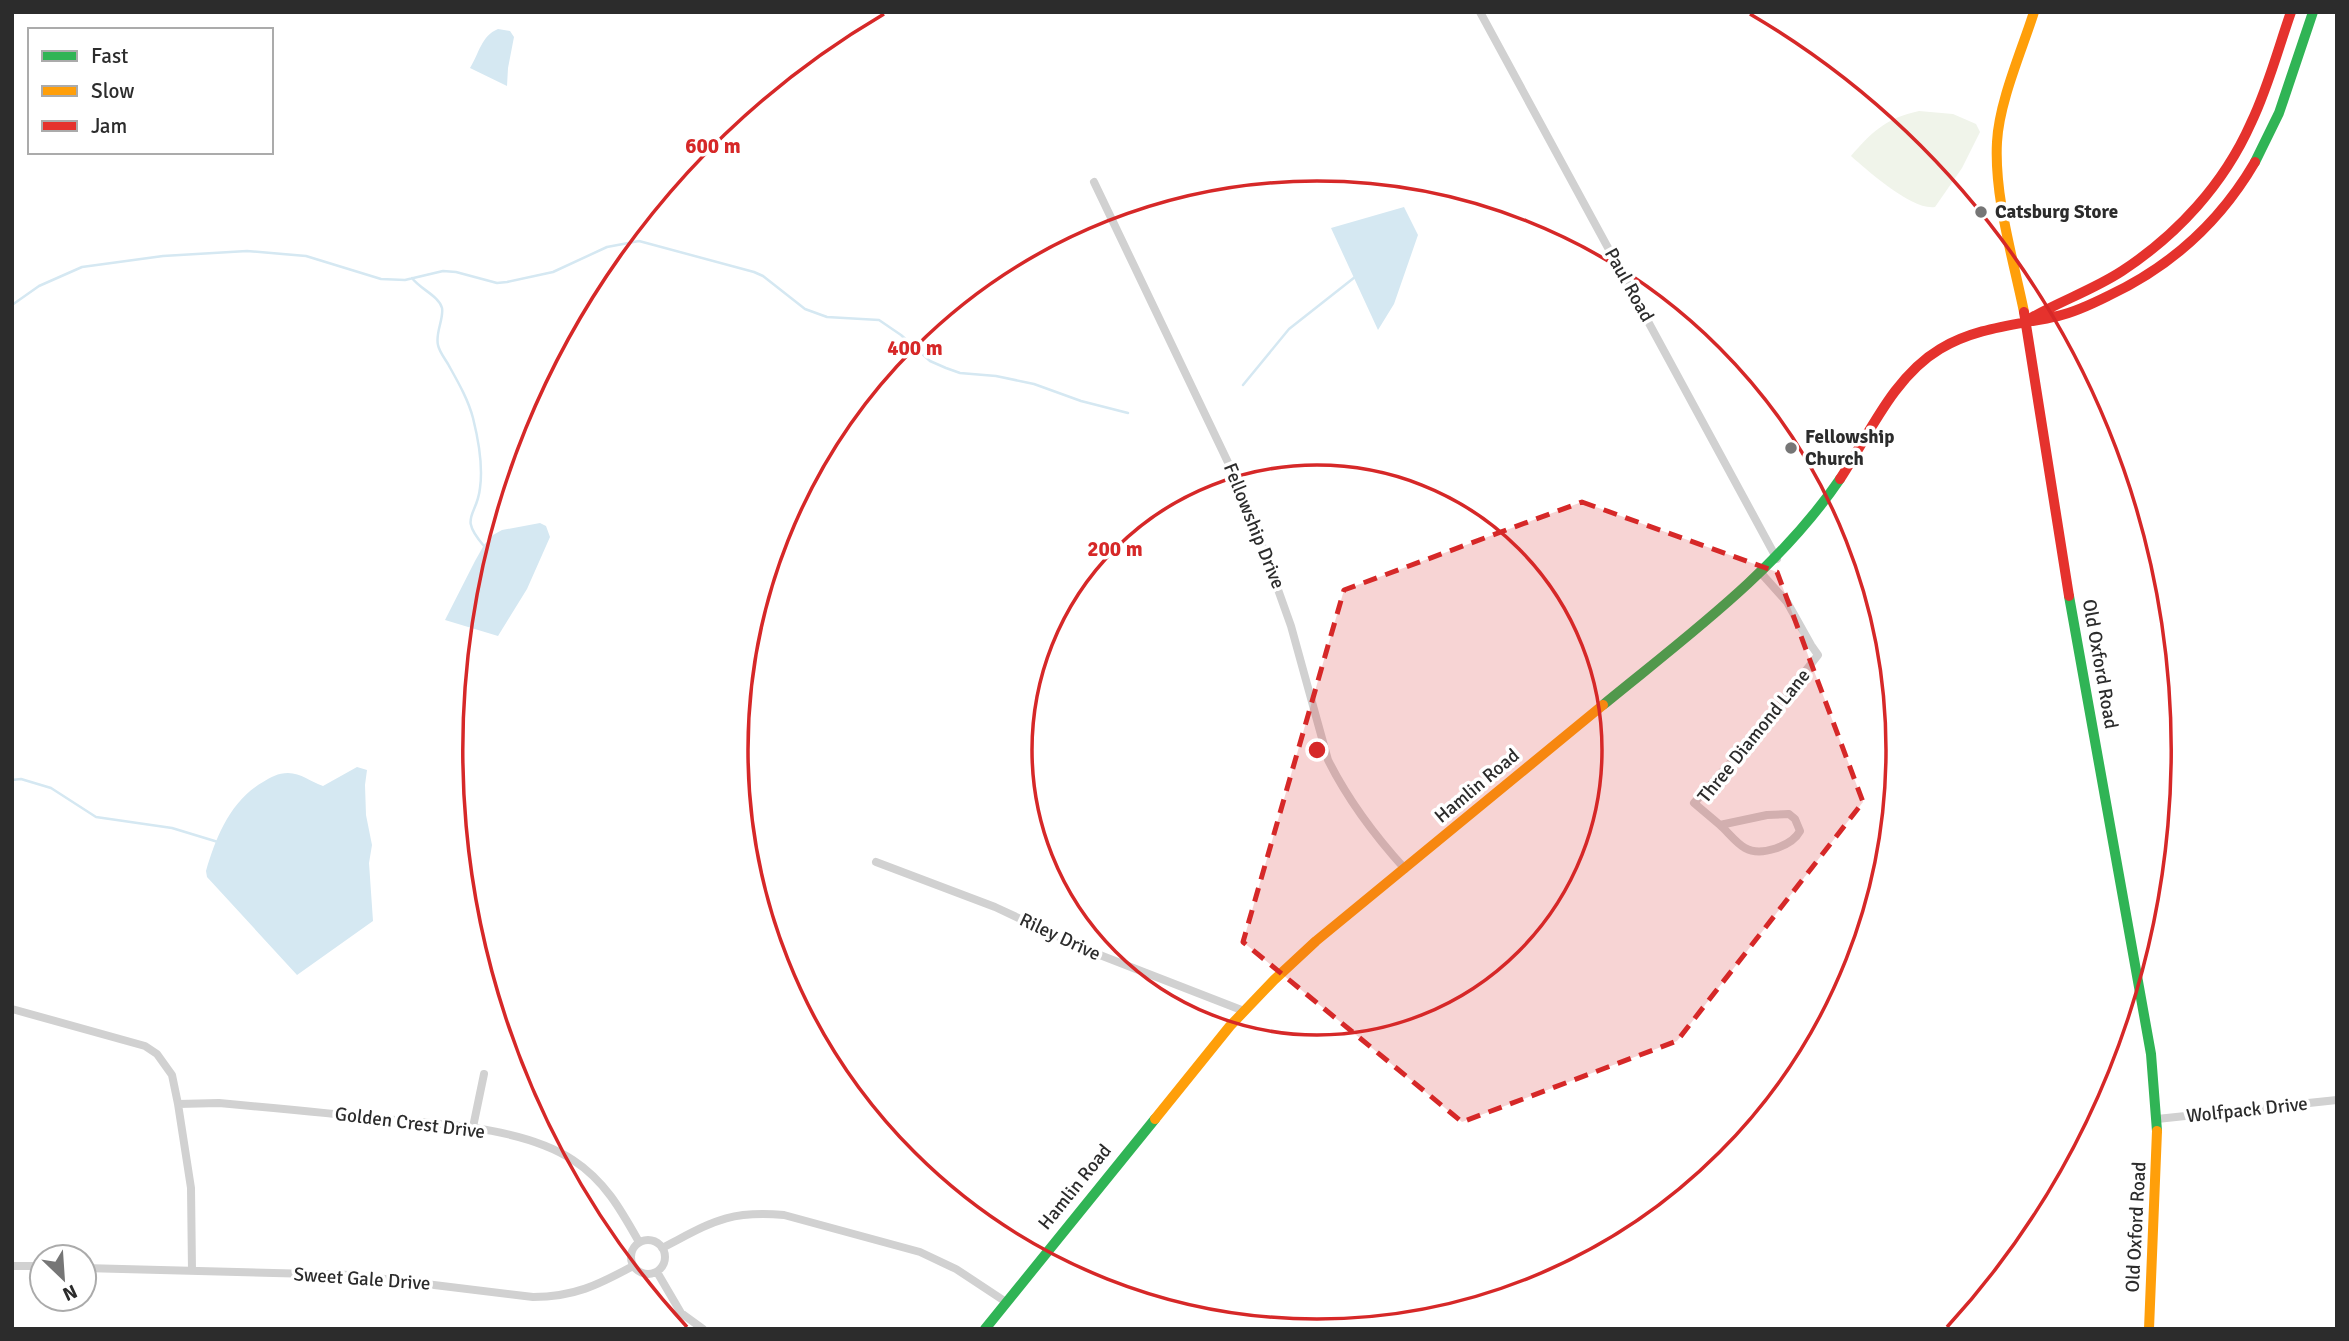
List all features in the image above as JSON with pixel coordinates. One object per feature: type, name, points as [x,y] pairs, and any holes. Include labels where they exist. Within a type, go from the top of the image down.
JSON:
[{"type":"street","name":"Paul Road","points":[[1480,12],[1777,559]]},
{"type":"street","name":"Old Oxford Road","points":[[2034,12],[2003,109],[1996,160],[1999,191],[2026,321],[2058,536],[2151,1054],[2157,1119],[2157,1184],[2149,1329]]},
{"type":"street","points":[[2026,321],[2052,305],[2119,273],[2171,233],[2201,203],[2234,158],[2252,123],[2291,12]]},
{"type":"street","points":[[2026,321],[2060,316],[2131,285],[2178,254],[2208,226],[2241,184],[2263,148],[2280,110],[2313,12]]},
{"type":"street","name":"Fellowship Drive","points":[[1094,182],[1246,500],[1287,614],[1328,760],[1371,829],[1405,869]]},
{"type":"street","name":"Hamlin Road","points":[[985,1329],[1133,1142],[1244,1010],[1295,960],[1777,559],[1828,497],[1906,378],[1925,360],[1955,341],[2026,321]]},
{"type":"street","name":"Three Diamond Lane","points":[[1720,825],[1767,814],[1789,814],[1799,824],[1800,831],[1789,844],[1778,848],[1751,850],[1744,847],[1694,803],[1752,739],[1818,655],[1787,602],[1761,573]]},
{"type":"street","name":"Riley Drive","points":[[876,862],[995,907],[1087,950],[1244,1010]]},
{"type":"street","points":[[12,1009],[145,1046],[157,1054],[172,1075],[191,1188],[191,1270]]},
{"type":"street","points":[[472,1127],[484,1074]]},
{"type":"street","name":"Wolfpack Drive","points":[[2157,1119],[2337,1100]]},
{"type":"street","name":"Golden Crest Drive","points":[[178,1104],[219,1103],[472,1127],[529,1141],[553,1149],[596,1178],[609,1192],[639,1242]]},
{"type":"street","points":[[662,1248],[704,1224],[729,1216],[764,1213],[784,1215],[920,1252],[956,1269],[1006,1302]]},
{"type":"street","points":[[652,1240],[662,1248],[665,1261],[657,1272],[643,1274],[633,1266],[631,1252],[639,1242],[652,1240]]},
{"type":"street","name":"Sweet Gale Drive","points":[[98,1268],[352,1275],[533,1297],[568,1295],[583,1291],[633,1266]]},
{"type":"street","points":[[657,1272],[681,1314],[703,1329]]},
{"type":"highlighted area","points":[[1582,502],[1777,572],[1863,802],[1677,1041],[1462,1122],[1243,942],[1344,590]]},
{"type":"shaded area","points":[[1919,111],[1953,114],[1976,124],[1980,132],[1962,168],[1935,207],[1926,207],[1903,197],[1851,156],[1881,127]]},
{"type":"water","points":[[498,29],[510,31],[514,37],[507,86],[470,68],[484,41]]},
{"type":"water","points":[[1404,207],[1418,235],[1394,304],[1378,330],[1331,228]]},
{"type":"water","points":[[540,523],[546,526],[550,537],[527,589],[498,636],[445,620],[484,545],[493,535],[502,530]]},
{"type":"water","points":[[357,767],[367,770],[366,815],[372,845],[369,863],[373,921],[297,975],[207,877],[206,871],[214,845],[226,821],[251,790],[284,773],[297,774],[323,786]]},
{"type":"waterway","points":[[12,305],[39,286],[82,267],[163,256],[247,251],[306,256],[381,279],[405,280],[443,271],[497,283],[553,272],[607,247],[639,241],[754,272],[805,309],[827,317],[879,320],[930,361],[960,373],[996,376],[1034,384],[1081,401],[1128,413]]},
{"type":"waterway","points":[[1243,385],[1289,329],[1355,277]]},
{"type":"waterway","points":[[412,278],[433,296],[442,308],[437,340],[473,418],[480,453],[481,480],[471,522],[476,536],[484,546]]},
{"type":"waterway","points":[[12,780],[21,779],[51,788],[96,817],[172,828],[218,842]]},
{"type":"traffic: fast","points":[[2255,162],[2279,113],[2313,12]]},
{"type":"traffic: fast","points":[[1603,705],[1699,627],[1760,572],[1789,543],[1840,479]]},
{"type":"traffic: fast","points":[[2069,596],[2151,1054],[2157,1131]]},
{"type":"traffic: fast","points":[[985,1329],[1155,1119]]},
{"type":"traffic: slow","points":[[2024,312],[2001,205],[1997,142],[2006,93],[2034,12]]},
{"type":"traffic: slow","points":[[1155,1119],[1230,1026],[1316,941],[1603,705]]},
{"type":"traffic: slow","points":[[2149,1329],[2157,1131]]},
{"type":"traffic: jam","points":[[2031,318],[2122,271],[2162,241],[2197,206],[2227,167],[2251,123],[2291,12]]},
{"type":"traffic: jam","points":[[1840,479],[1883,408],[1923,361],[1940,349],[1968,336],[2071,312],[2131,284],[2173,257],[2192,241],[2226,204],[2255,162]]},
{"type":"traffic: jam","points":[[2024,312],[2069,596]]},
{"type":"place","name":"Catsburg Store","points":[[1981,212]]},
{"type":"place","name":"Fellowship Church","points":[[1791,448]]}]
